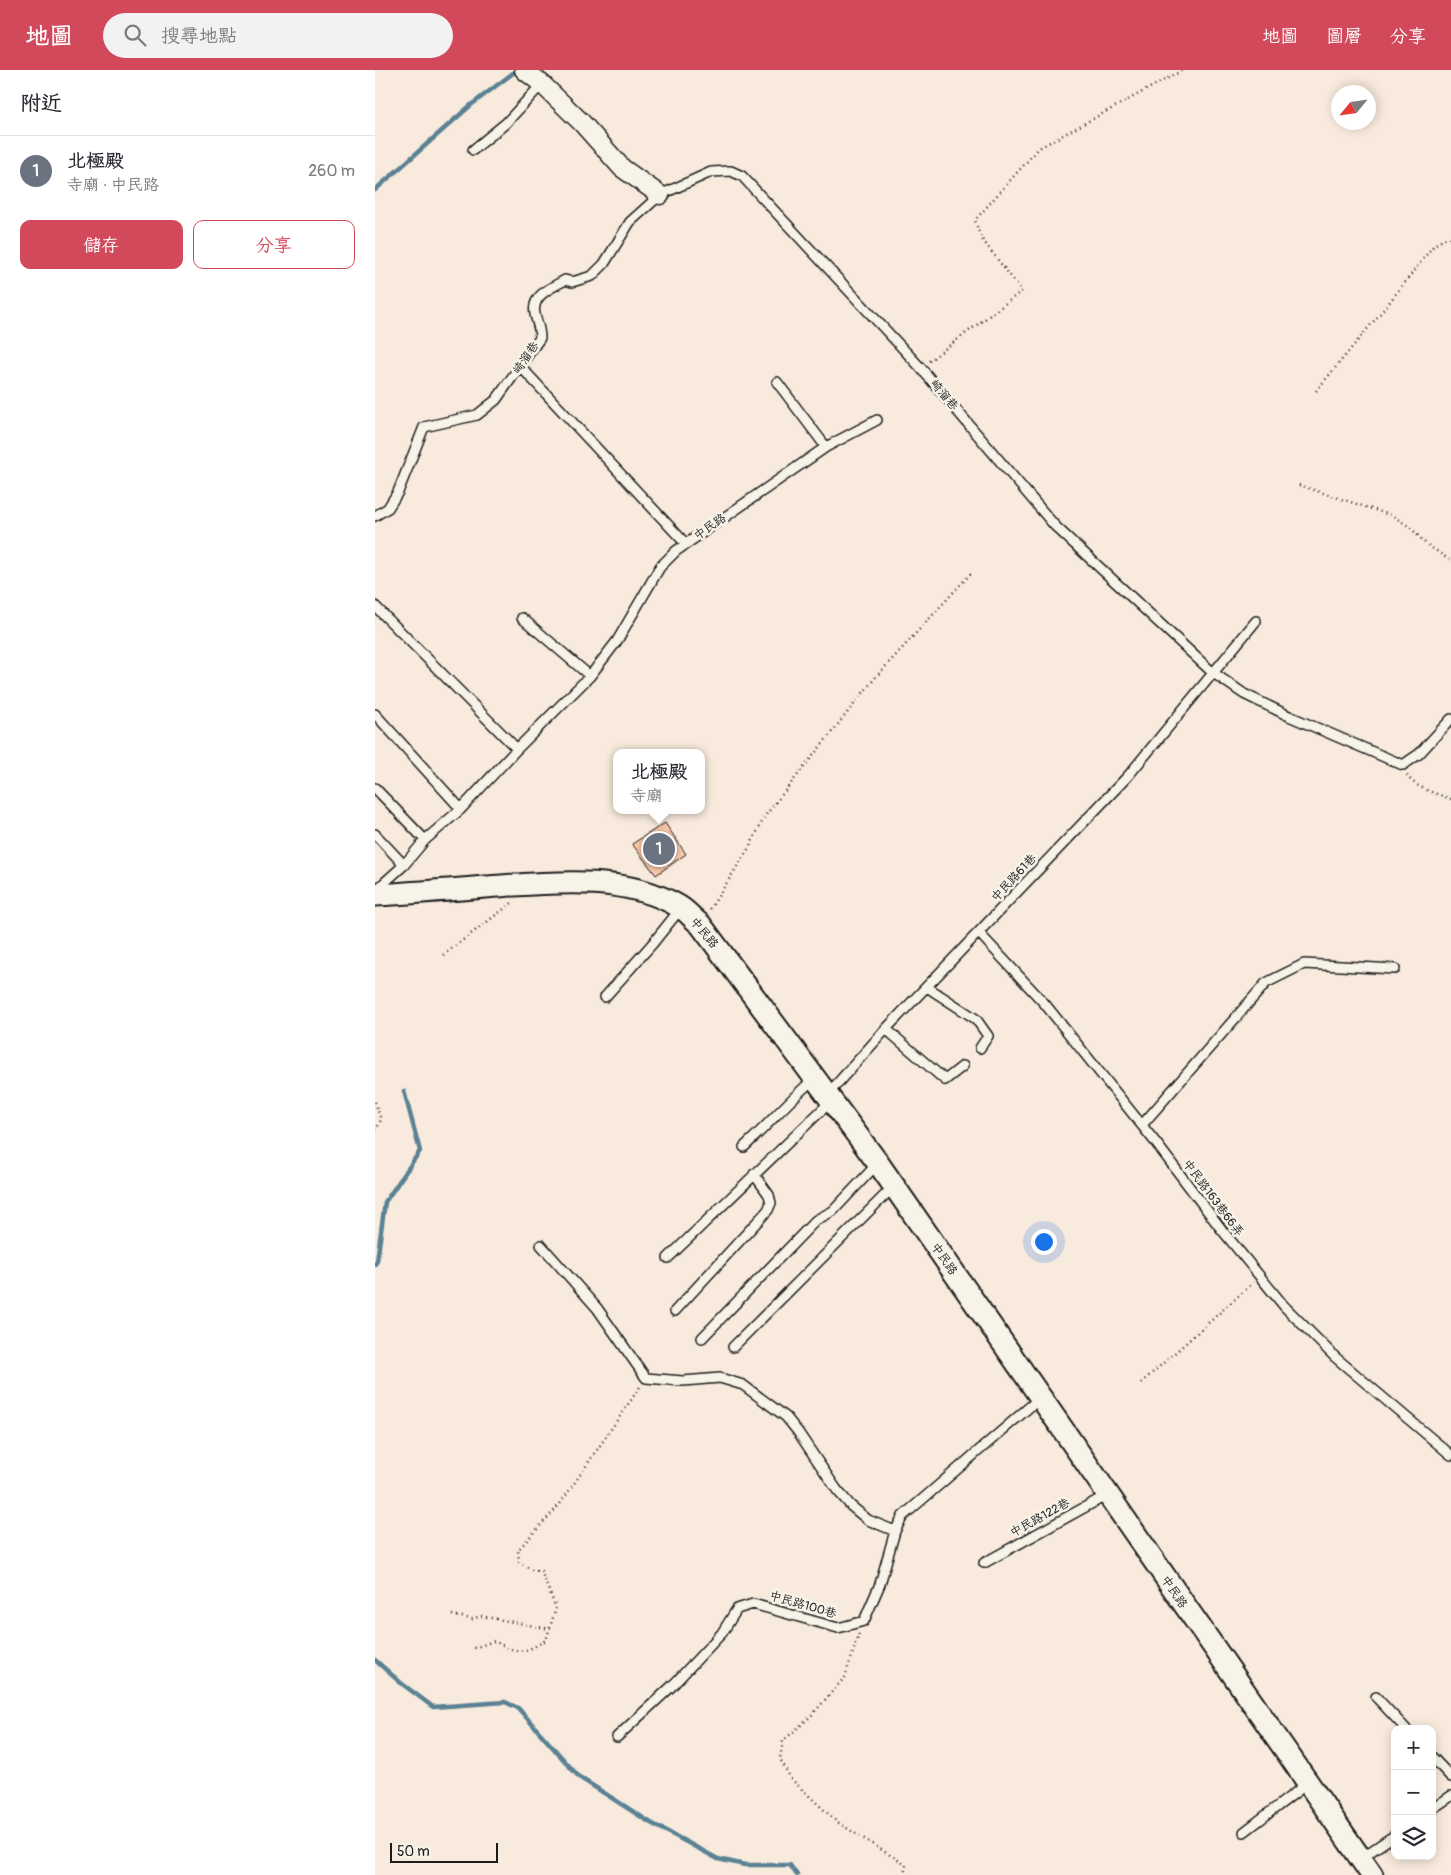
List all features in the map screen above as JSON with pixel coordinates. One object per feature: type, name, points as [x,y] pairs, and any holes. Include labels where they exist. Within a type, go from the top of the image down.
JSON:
[{"type":"street","points":[[531,76],[582,124],[622,168],[660,195]]},
{"type":"street","name":"中民路","points":[[375,895],[539,883],[583,883],[617,886],[651,894],[681,907],[700,924],[878,1163],[1368,1870]]},
{"type":"lane","points":[[473,150],[506,123],[531,76]]},
{"type":"lane","name":"崎溜巷","points":[[375,516],[388,508],[398,492],[424,427],[477,415],[496,400],[521,367],[540,338],[540,327],[535,313],[535,303],[539,296],[565,280],[572,282],[592,276],[604,264],[629,222],[660,195],[711,172],[731,171],[742,176],[920,368],[1055,526],[1212,672]]},
{"type":"lane","points":[[521,367],[686,544]]},
{"type":"lane","points":[[777,382],[826,447]]},
{"type":"lane","name":"中民路","points":[[375,891],[404,865],[425,840],[461,809],[517,749],[590,676],[617,641],[660,567],[676,551],[826,447],[877,420]]},
{"type":"lane","points":[[375,606],[517,749]]},
{"type":"lane","points":[[522,618],[590,676]]},
{"type":"lane","name":"中民路61巷","points":[[821,1087],[886,1029],[1127,776],[1255,621]]},
{"type":"lane","points":[[1212,672],[1245,694],[1271,707],[1403,765],[1419,754],[1451,718]]},
{"type":"lane","points":[[375,714],[461,809]]},
{"type":"lane","points":[[375,788],[425,840]]},
{"type":"lane","points":[[375,834],[404,865]]},
{"type":"lane","points":[[605,997],[653,943],[681,907]]},
{"type":"lane","name":"中民路163巷66弄","points":[[979,933],[1045,1004],[1283,1306],[1335,1357],[1451,1455]]},
{"type":"lane","points":[[1142,1125],[1266,983],[1304,964],[1395,969]]},
{"type":"lane","points":[[927,987],[976,1019],[988,1036],[980,1048]]},
{"type":"lane","points":[[886,1029],[945,1080],[963,1066]]},
{"type":"lane","points":[[668,1258],[827,1105],[821,1087],[792,1097],[771,1122],[744,1147]]},
{"type":"lane","points":[[702,1338],[816,1220],[833,1211],[878,1163]]},
{"type":"lane","points":[[675,1312],[769,1210],[771,1203],[769,1196],[754,1174]]},
{"type":"lane","points":[[733,1347],[894,1186]]},
{"type":"lane","points":[[541,1245],[597,1308],[646,1378],[683,1381],[720,1378],[743,1384],[786,1417],[837,1490],[851,1506],[869,1520],[895,1531]]},
{"type":"lane","points":[[864,1621],[880,1584],[895,1531],[903,1516],[1041,1397]]},
{"type":"lane","name":"中民路122巷","points":[[983,1563],[1108,1494]]},
{"type":"lane","name":"中民路100巷","points":[[617,1737],[673,1685],[722,1633],[737,1609],[753,1604],[839,1628],[864,1621]]},
{"type":"lane","points":[[1376,1697],[1402,1725]]},
{"type":"lane","points":[[1436,1761],[1451,1777]]},
{"type":"lane","points":[[1243,1832],[1308,1783]]},
{"type":"lane","points":[[1436,1806],[1451,1796]]},
{"type":"lane","points":[[1368,1870],[1391,1840]]},
{"type":"path","points":[[920,368],[1022,291],[981,238],[975,220],[1039,148],[1183,70]]},
{"type":"path","points":[[1316,391],[1434,245],[1446,238],[1451,238]]},
{"type":"path","points":[[1299,485],[1393,516],[1410,528],[1425,543],[1451,561]]},
{"type":"path","points":[[700,924],[749,848],[765,816],[875,678],[972,572]]},
{"type":"path","points":[[1403,765],[1410,781],[1451,799]]},
{"type":"path","points":[[443,955],[515,901]]},
{"type":"path","points":[[375,1102],[381,1120],[375,1132]]},
{"type":"path","points":[[1141,1383],[1259,1277]]},
{"type":"path","points":[[474,1648],[495,1641],[513,1650],[527,1651],[546,1640],[556,1608],[541,1571],[532,1570],[519,1562],[518,1550],[560,1504],[646,1378]]},
{"type":"path","points":[[453,1614],[472,1619],[481,1616],[550,1629]]},
{"type":"path","points":[[864,1621],[845,1677],[811,1716],[783,1741],[780,1759],[791,1779],[837,1822],[907,1865],[904,1875]]},
{"type":"building","points":[[665,823],[686,854],[656,875],[632,844]]},
{"type":"waterway","points":[[375,190],[471,105],[517,70]]},
{"type":"waterway","points":[[375,1264],[385,1202],[420,1151],[404,1091]]},
{"type":"waterway","points":[[375,1660],[401,1683],[433,1707],[505,1702],[518,1708],[579,1777],[651,1823],[718,1859],[745,1865],[790,1865],[797,1875]]},
{"type":"place","name":"北極殿","points":[[659,849]]}]
